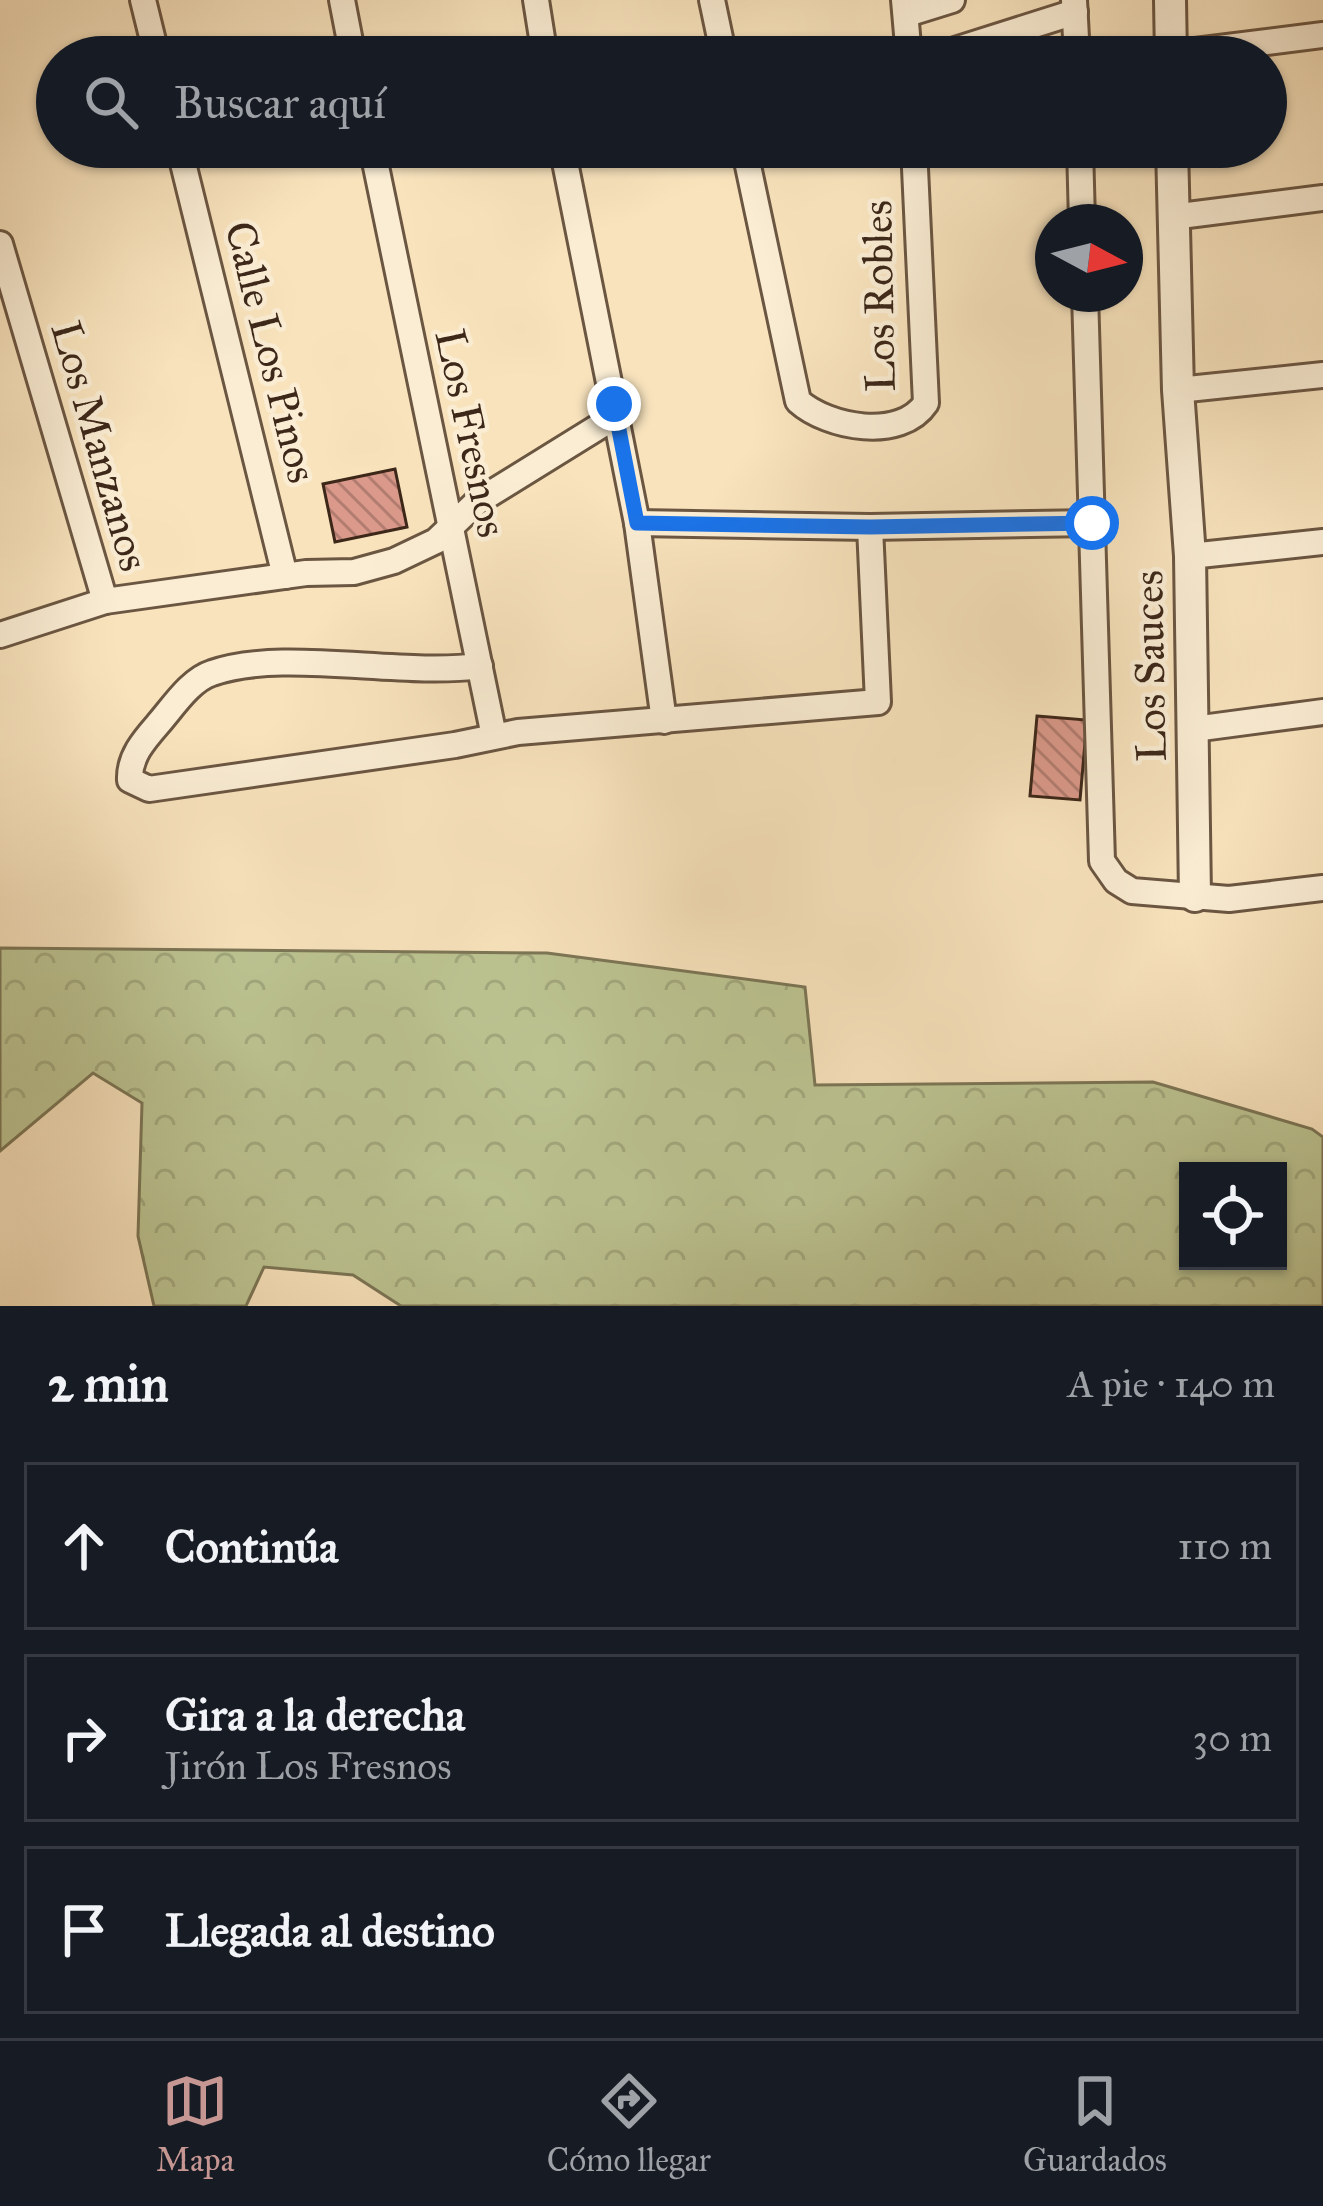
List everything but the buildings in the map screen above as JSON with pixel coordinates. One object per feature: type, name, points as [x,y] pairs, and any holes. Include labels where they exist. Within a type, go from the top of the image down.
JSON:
[{"type":"street","points":[[143,0],[152,36]]},
{"type":"street","points":[[342,0],[349,36]]},
{"type":"street","points":[[536,0],[542,36]]},
{"type":"street","points":[[712,0],[720,36]]},
{"type":"street","points":[[906,7],[952,0]]},
{"type":"street","points":[[1169,0],[1170,36]]},
{"type":"street","points":[[991,36],[1075,6],[1076,36]]},
{"type":"street","points":[[1287,40],[1323,35]]},
{"type":"street","name":"Calle Los Pinos","points":[[184,168],[285,576]]},
{"type":"street","name":"Los Fresnos","points":[[376,168],[494,736]]},
{"type":"street","points":[[566,168],[637,523],[664,721]]},
{"type":"street","name":"Los Robles","points":[[748,168],[798,401],[824,417],[872,427],[908,420],[926,403],[915,168]]},
{"type":"street","points":[[1081,168],[1082,204]]},
{"type":"street","name":"Los Sauces","points":[[1172,168],[1178,390],[1190,556],[1195,896]]},
{"type":"street","points":[[1172,217],[1323,198]]},
{"type":"street","name":"Los Manzanos","points":[[0,244],[105,601]]},
{"type":"street","points":[[1085,312],[1102,861],[1116,881],[1132,891],[1229,899],[1323,888]]},
{"type":"street","points":[[1178,390],[1323,375]]},
{"type":"street","points":[[0,635],[105,601],[374,568],[426,547],[477,502],[616,416]]},
{"type":"street","points":[[637,523],[870,527],[1092,523]]},
{"type":"street","points":[[479,666],[446,670],[272,664],[209,673],[140,744],[130,780],[149,789],[455,746],[494,736],[878,702],[870,527]]},
{"type":"street","points":[[1190,556],[1323,542]]},
{"type":"street","points":[[1194,729],[1323,712]]},
{"type":"green space","points":[[0,948],[547,953],[805,987],[815,1085],[1153,1082],[1312,1129],[1323,1137],[1323,1306],[401,1306],[353,1275],[264,1267],[246,1306],[154,1306],[138,1236],[142,1103],[93,1073],[0,1151]]},
{"type":"route","points":[[614,404],[637,523],[870,527],[1092,523]]}]
